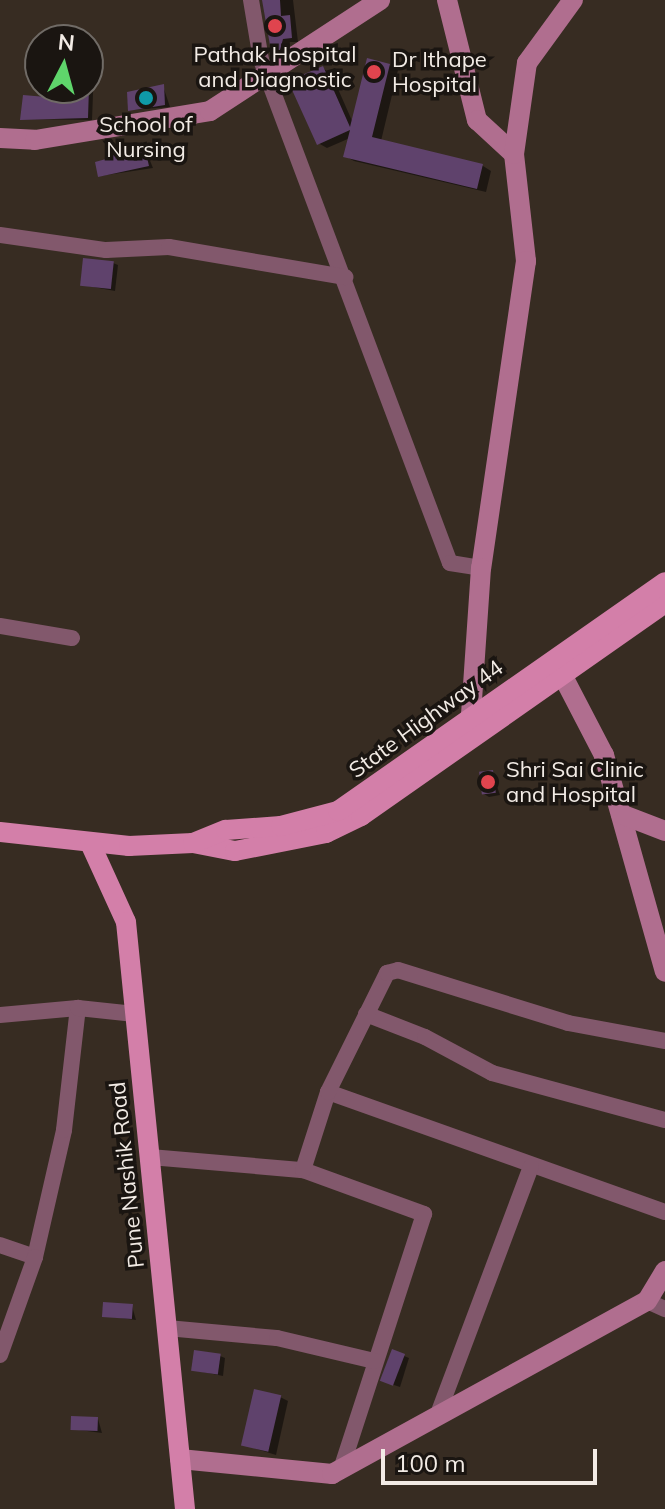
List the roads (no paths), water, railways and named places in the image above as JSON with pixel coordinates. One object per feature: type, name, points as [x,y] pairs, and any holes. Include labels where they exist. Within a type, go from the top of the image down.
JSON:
[{"type":"main road","name":"State Highway 44","points":[[0,832],[25,831],[90,843],[193,843],[247,850],[285,845],[341,818],[557,665],[665,582]]},
{"type":"main road","name":"State Highway 44","points":[[557,665],[665,603]]},
{"type":"main road","points":[[0,816],[25,831]]},
{"type":"main road","name":"Pune Nashik Road","points":[[90,843],[126,922],[185,1509]]},
{"type":"street","points":[[251,0],[261,60],[271,74],[450,563],[481,568]]},
{"type":"street","points":[[0,138],[35,140],[210,111],[380,0]]},
{"type":"street","points":[[447,0],[477,120],[514,154]]},
{"type":"street","points":[[476,724],[481,568],[526,261],[514,154],[527,63],[573,0]]},
{"type":"street","points":[[0,235],[106,250],[169,247],[345,277]]},
{"type":"street","points":[[0,626],[72,638]]},
{"type":"street","points":[[557,665],[604,755],[665,972]]},
{"type":"street","points":[[621,814],[665,831]]},
{"type":"street","points":[[303,1170],[328,1092],[387,973],[398,970],[568,1023],[665,1041]]},
{"type":"street","points":[[0,1355],[35,1257],[64,1130],[69,1044],[78,1008]]},
{"type":"street","points":[[0,1015],[78,1008],[135,1014]]},
{"type":"street","points":[[366,1014],[425,1037],[492,1073],[665,1120]]},
{"type":"street","points":[[328,1092],[531,1167],[665,1212]]},
{"type":"street","points":[[150,1157],[303,1170],[424,1214],[341,1470]]},
{"type":"street","points":[[438,1414],[531,1167]]},
{"type":"street","points":[[0,1245],[35,1257]]},
{"type":"street","points":[[180,1459],[320,1475],[341,1470],[438,1414],[656,1305],[665,1271]]},
{"type":"street","points":[[167,1328],[277,1338],[374,1361]]},
{"type":"place","name":"Pathak Hospital and Diagnostic","points":[[275,26]]},
{"type":"place","name":"Dr Ithape Hospital","points":[[374,72]]},
{"type":"place","name":"School of Nursing","points":[[146,98]]},
{"type":"place","name":"Shri Sai Clinic and Hospital","points":[[488,782]]}]
